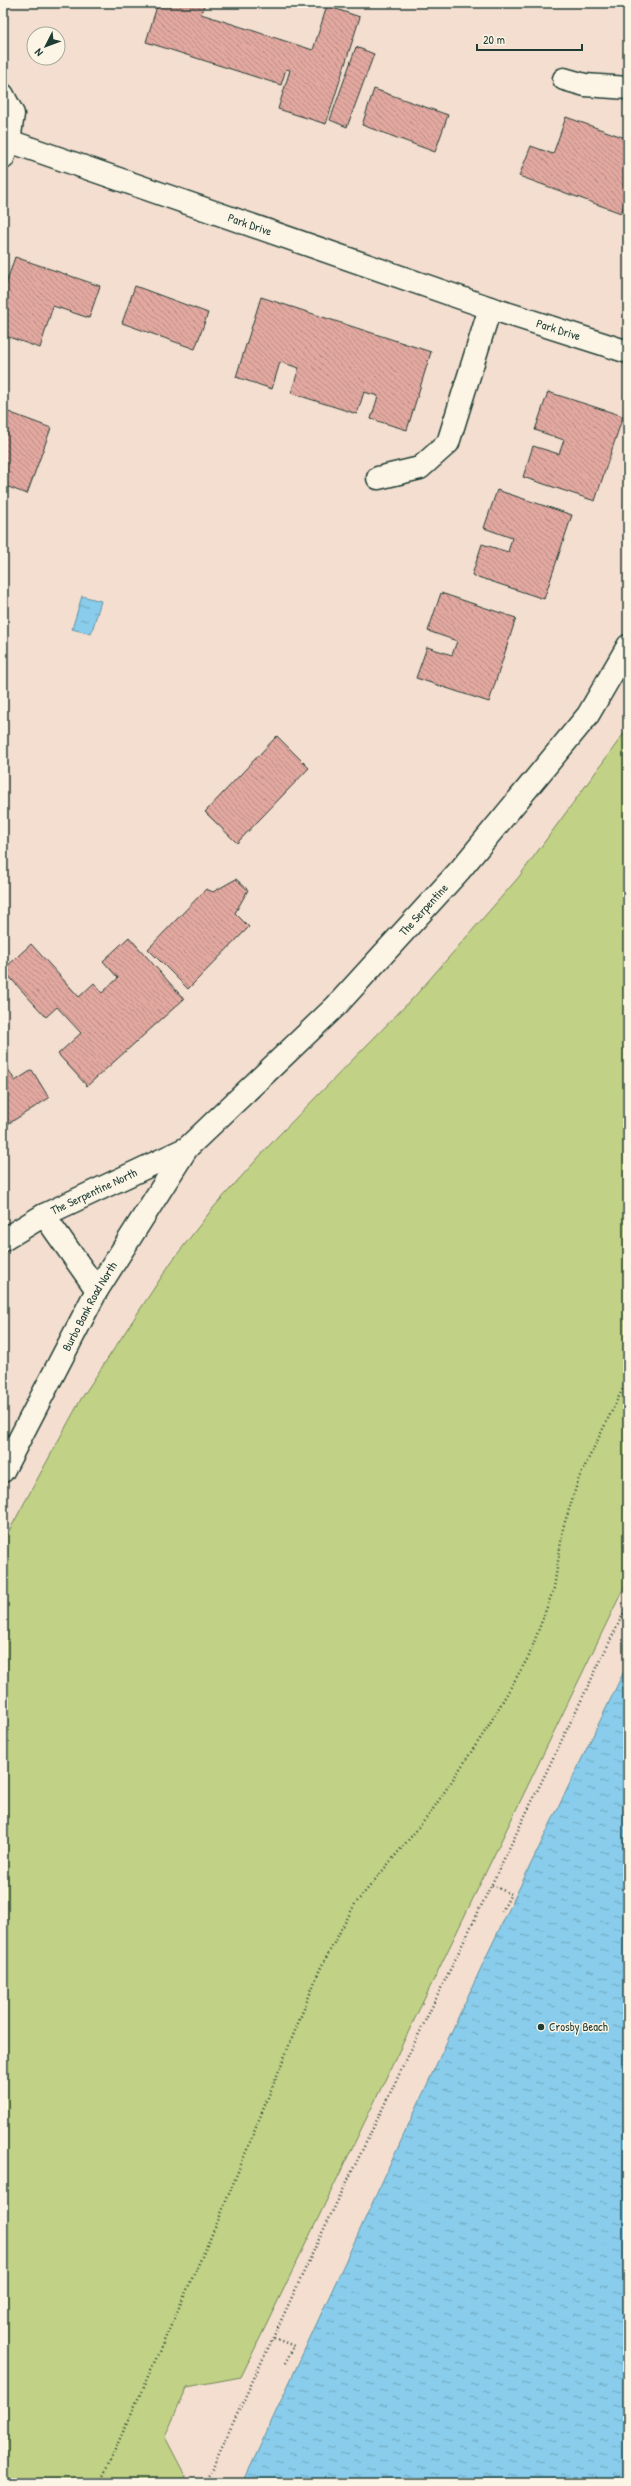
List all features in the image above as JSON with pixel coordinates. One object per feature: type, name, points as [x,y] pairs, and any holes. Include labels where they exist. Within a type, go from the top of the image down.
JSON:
[{"type":"street","points":[[564,79],[584,85],[628,88]]},
{"type":"street","name":"Park Drive","points":[[3,95],[13,114],[6,149],[628,352]]},
{"type":"street","points":[[378,478],[420,468],[448,443],[490,308]]},
{"type":"street","name":"The Serpentine","points":[[187,1148],[336,1006],[460,870],[588,715],[628,646]]},
{"type":"street","name":"The Serpentine North","points":[[3,1240],[44,1215],[187,1148]]},
{"type":"street","name":"Burbo Bank Road North","points":[[3,1471],[97,1290],[187,1148]]},
{"type":"street","points":[[44,1215],[97,1290]]},
{"type":"path","points":[[100,2483],[218,2221],[320,1969],[355,1904],[429,1815],[486,1730],[529,1656],[554,1588],[563,1528],[579,1478],[628,1378]]},
{"type":"path","points":[[205,2483],[628,1604]]},
{"type":"path","points":[[492,1885],[512,1894],[501,1913]]},
{"type":"path","points":[[274,2338],[294,2346],[284,2365]]},
{"type":"green space","points":[[628,728],[628,1579],[241,2377],[187,2387],[165,2437],[189,2483],[3,2483],[3,1542],[81,1399],[172,1261],[213,1208],[277,1137],[415,996],[518,878]]},
{"type":"water","points":[[82,596],[101,601],[91,634],[72,629]]},
{"type":"water","name":"Crosby Beach","points":[[628,1663],[628,2483],[243,2483],[486,1957]]},
{"type":"building","points":[[158,3],[205,3],[201,14],[313,50],[327,6],[360,17],[326,124],[278,109],[290,70],[286,69],[281,85],[146,42]]},
{"type":"building","points":[[356,47],[374,54],[347,127],[330,120]]},
{"type":"building","points":[[374,89],[448,115],[435,152],[362,125]]},
{"type":"building","points":[[566,117],[628,139],[628,195],[621,213],[519,176],[531,146],[553,154]]},
{"type":"building","points":[[15,257],[100,286],[89,318],[53,306],[40,348],[3,335],[3,293]]},
{"type":"building","points":[[135,286],[208,313],[195,349],[122,323]]},
{"type":"building","points":[[261,297],[431,352],[407,430],[371,419],[378,396],[364,392],[357,414],[291,393],[299,368],[280,362],[272,389],[236,377]]},
{"type":"building","points":[[548,392],[623,416],[595,501],[523,477],[533,446],[559,454],[564,440],[535,430]]},
{"type":"building","points":[[3,410],[51,428],[27,494],[3,485]]},
{"type":"building","points":[[497,490],[572,515],[544,599],[472,575],[482,544],[508,552],[512,538],[484,528]]},
{"type":"building","points":[[3,517],[7,518],[3,528]]},
{"type":"building","points":[[441,593],[516,618],[489,702],[416,678],[427,647],[452,655],[457,641],[428,631]]},
{"type":"building","points":[[277,736],[309,768],[237,843],[205,812]]},
{"type":"building","points":[[236,879],[248,890],[235,913],[249,927],[188,989],[148,949],[206,889],[213,892]]},
{"type":"building","points":[[129,937],[184,999],[87,1086],[58,1054],[81,1033],[57,1007],[46,1017],[3,970],[31,944],[79,997],[94,983],[102,993],[118,978],[103,961]]},
{"type":"building","points":[[3,1060],[15,1081],[32,1070],[49,1098],[3,1127]]},
{"type":"place","name":"Crosby Beach","points":[[541,2027]]}]
